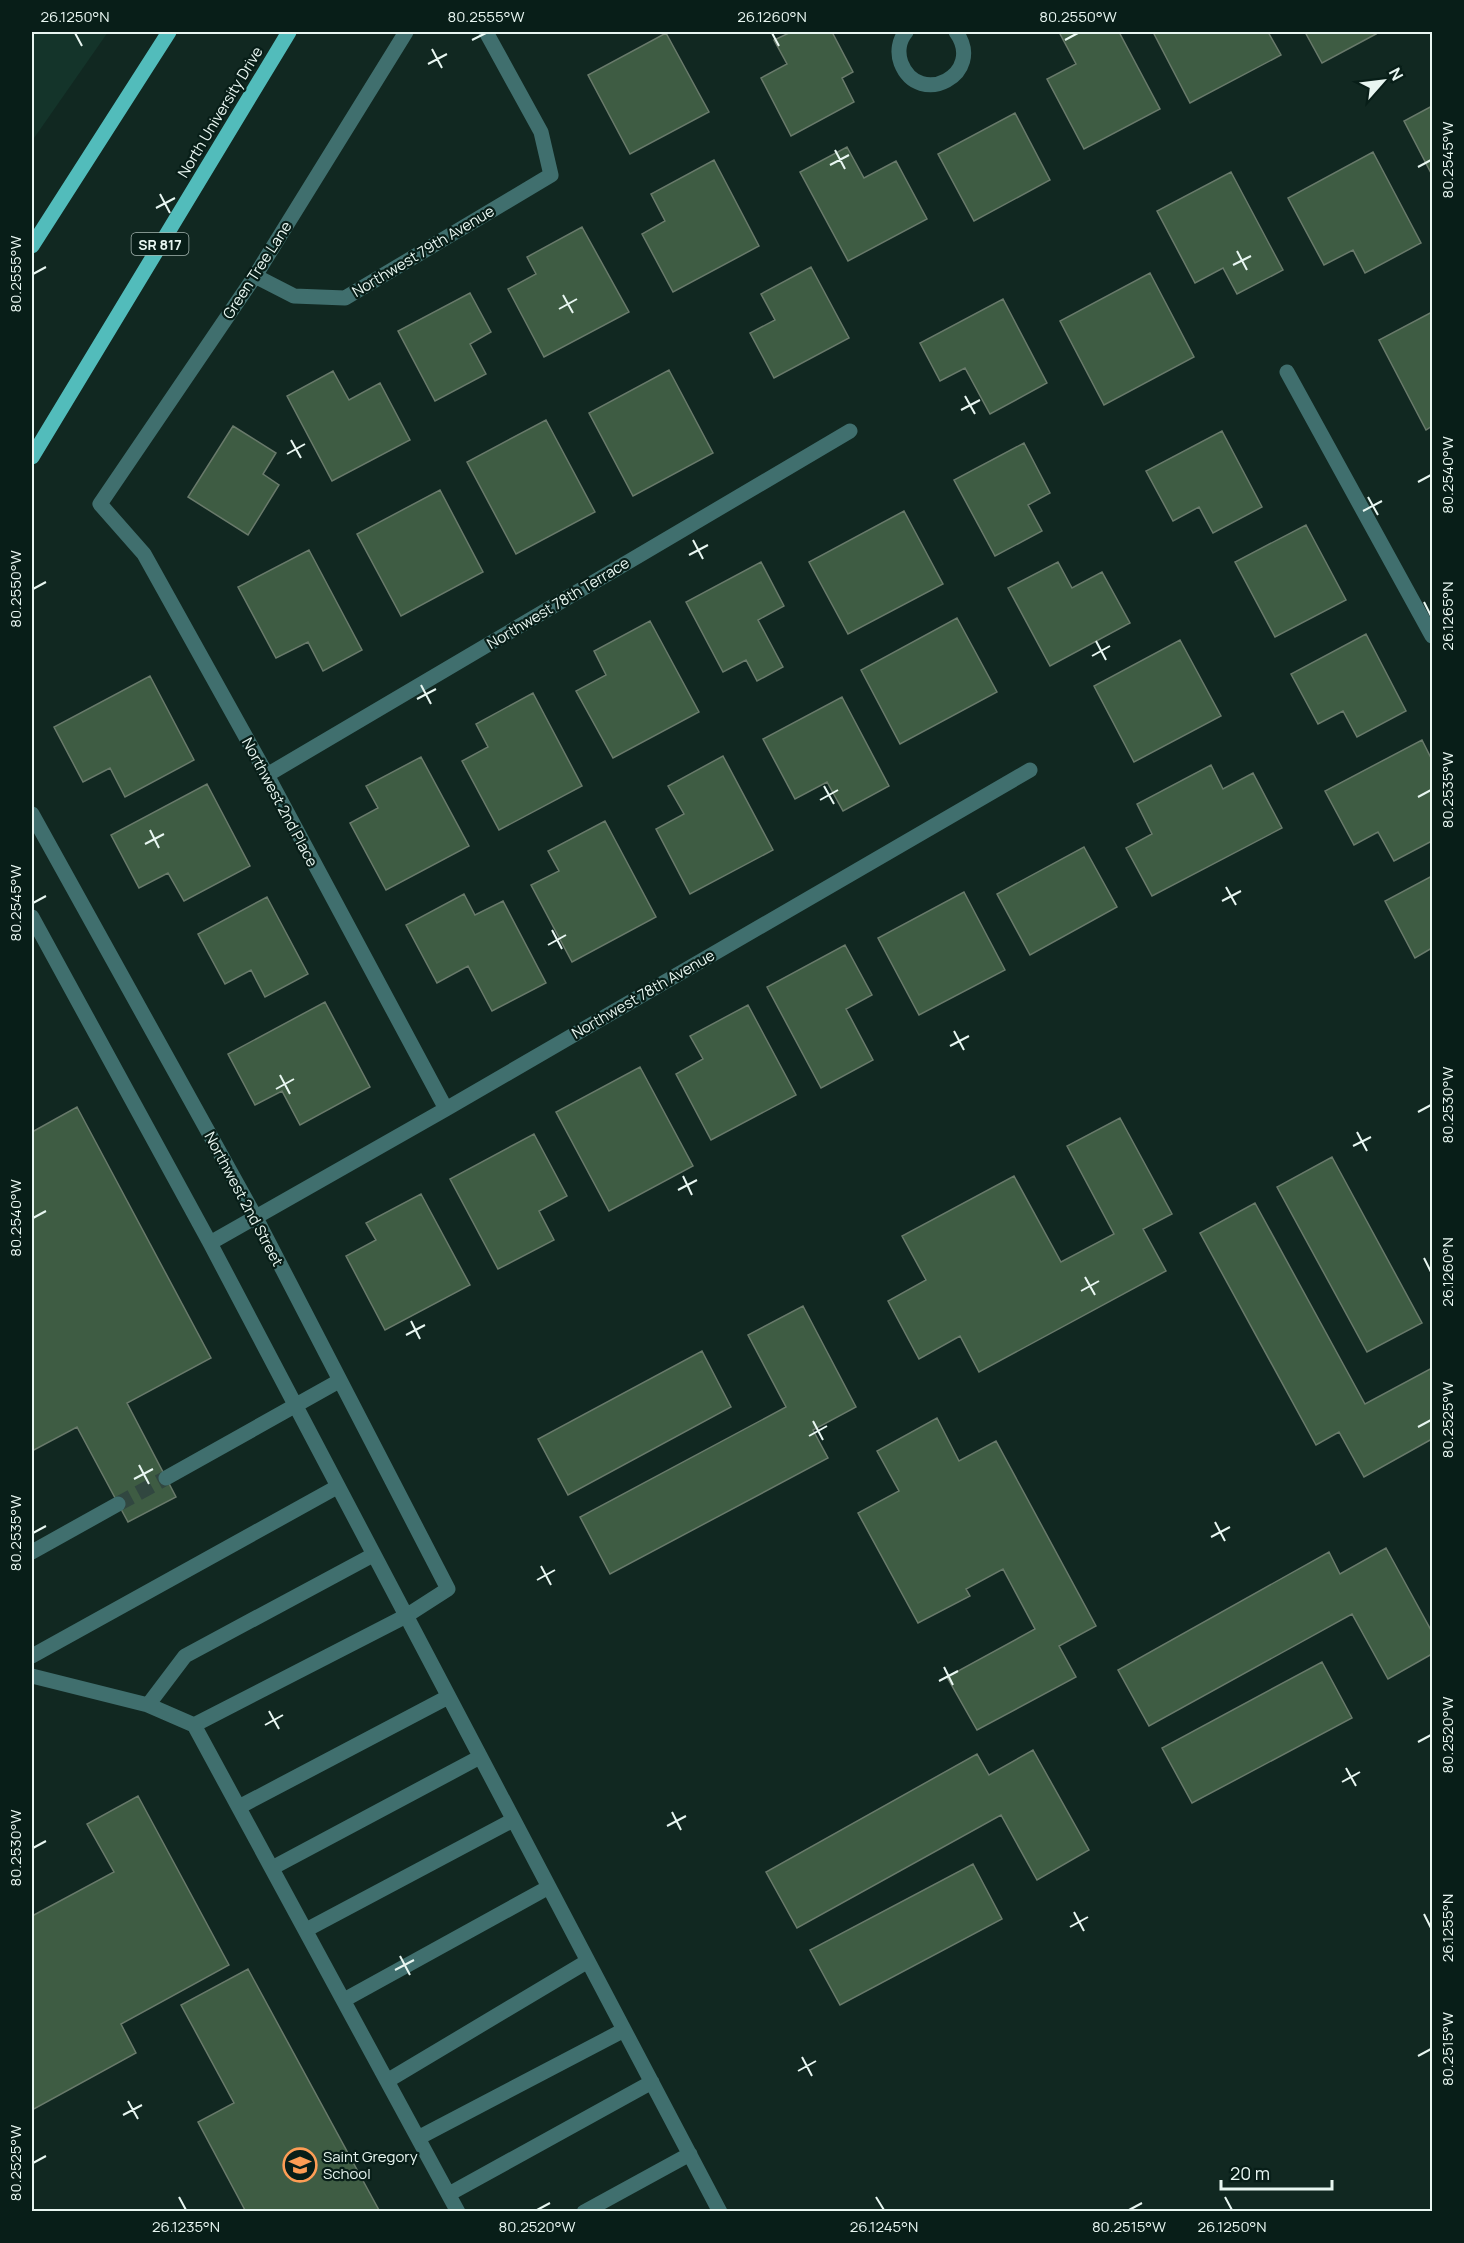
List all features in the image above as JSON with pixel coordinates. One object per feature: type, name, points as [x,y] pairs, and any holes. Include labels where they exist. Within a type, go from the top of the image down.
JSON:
[{"type":"main road","points":[[32,246],[169,32]]},
{"type":"main road","name":"North University Drive","points":[[32,457],[289,32]]},
{"type":"street","name":"Green Tree Lane","points":[[100,504],[255,276],[406,32]]},
{"type":"street","name":"Northwest 79th Avenue","points":[[255,276],[294,296],[345,298],[551,175],[541,132],[486,32]]},
{"type":"street","points":[[906,32],[898,46],[899,59],[904,71],[913,80],[925,84],[938,84],[950,79],[959,70],[964,58],[963,45],[956,32]]},
{"type":"street","points":[[1287,372],[1432,636]]},
{"type":"street","name":"Northwest 78th Terrace","points":[[267,776],[850,431]]},
{"type":"street","name":"Northwest 2nd Place","points":[[100,504],[144,554],[267,776],[446,1109]]},
{"type":"street","name":"Northwest 78th Avenue","points":[[210,1243],[446,1109],[1030,770]]},
{"type":"street","name":"Northwest 2nd Street","points":[[32,814],[256,1218],[448,1589],[406,1616]]},
{"type":"street","points":[[32,916],[297,1406],[337,1487],[720,2211]]},
{"type":"street","points":[[166,1478],[339,1381]]},
{"type":"street","points":[[32,1656],[337,1487]]},
{"type":"street","points":[[32,1552],[118,1504]]},
{"type":"street","points":[[148,1705],[185,1656],[373,1554]]},
{"type":"street","points":[[194,1725],[406,1616]]},
{"type":"street","points":[[32,1676],[148,1705],[194,1725],[458,2211]]},
{"type":"street","points":[[239,1807],[448,1697]]},
{"type":"street","points":[[272,1868],[480,1757]]},
{"type":"street","points":[[306,1930],[513,1820]]},
{"type":"street","points":[[344,2000],[549,1887]]},
{"type":"street","points":[[387,2080],[588,1961]]},
{"type":"street","points":[[418,2138],[624,2030]]},
{"type":"street","points":[[449,2194],[652,2082]]},
{"type":"street","points":[[584,2211],[690,2154]]},
{"type":"shaded area","points":[[32,32],[108,32],[32,141]]},
{"type":"building","points":[[791,32],[832,32],[853,72],[842,78],[854,102],[791,136],[761,78],[787,64],[774,40]]},
{"type":"building","points":[[1059,32],[1119,32],[1160,109],[1084,149],[1047,79],[1076,64]]},
{"type":"building","points":[[1153,32],[1268,32],[1281,55],[1190,103]]},
{"type":"building","points":[[1305,32],[1374,32],[1376,34],[1322,63]]},
{"type":"building","points":[[666,33],[709,112],[630,154],[588,75]]},
{"type":"building","points":[[1432,106],[1432,175],[1404,121]]},
{"type":"building","points":[[1015,113],[1050,180],[974,221],[938,154]]},
{"type":"building","points":[[847,147],[864,178],[896,161],[927,219],[848,261],[800,172]]},
{"type":"building","points":[[1373,152],[1421,243],[1365,273],[1353,250],[1324,265],[1288,198]]},
{"type":"building","points":[[714,160],[759,246],[673,292],[642,234],[665,221],[651,194]]},
{"type":"building","points":[[1231,172],[1283,270],[1237,294],[1223,268],[1195,283],[1157,211]]},
{"type":"building","points":[[582,227],[629,312],[544,357],[508,289],[536,274],[527,257]]},
{"type":"building","points":[[811,267],[849,338],[774,378],[750,333],[775,320],[761,294]]},
{"type":"building","points":[[1150,273],[1194,357],[1104,405],[1060,321]]},
{"type":"building","points":[[470,293],[491,332],[470,344],[486,374],[435,401],[398,331]]},
{"type":"building","points":[[1003,299],[1047,383],[990,414],[965,368],[940,381],[920,343]]},
{"type":"building","points":[[1432,312],[1432,426],[1426,430],[1379,340]]},
{"type":"building","points":[[669,370],[713,453],[633,496],[589,413]]},
{"type":"building","points":[[333,371],[349,400],[380,383],[410,440],[332,481],[287,396]]},
{"type":"building","points":[[546,420],[595,512],[516,554],[467,462]]},
{"type":"building","points":[[233,426],[276,453],[263,474],[279,485],[248,535],[188,497]]},
{"type":"building","points":[[1222,431],[1262,507],[1213,533],[1199,507],[1173,521],[1146,471]]},
{"type":"building","points":[[1024,443],[1050,493],[1028,505],[1042,531],[995,556],[954,480]]},
{"type":"building","points":[[440,490],[483,572],[401,616],[357,534]]},
{"type":"building","points":[[904,511],[943,584],[848,634],[809,562]]},
{"type":"building","points":[[1306,525],[1346,600],[1275,637],[1235,562]]},
{"type":"building","points":[[309,550],[362,650],[323,671],[308,642],[276,658],[238,587]]},
{"type":"building","points":[[761,562],[784,606],[758,620],[783,667],[757,681],[746,660],[723,672],[686,602]]},
{"type":"building","points":[[1058,562],[1072,588],[1102,572],[1130,623],[1050,666],[1008,588]]},
{"type":"building","points":[[957,618],[997,692],[900,744],[861,670]]},
{"type":"building","points":[[650,621],[699,712],[613,758],[576,691],[606,675],[594,651]]},
{"type":"building","points":[[1366,634],[1406,711],[1357,737],[1343,711],[1318,724],[1291,674]]},
{"type":"building","points":[[1180,640],[1221,716],[1134,762],[1094,686]]},
{"type":"building","points":[[150,676],[194,760],[125,797],[110,768],[83,782],[54,727]]},
{"type":"building","points":[[533,693],[582,786],[499,830],[462,761],[488,747],[476,724]]},
{"type":"building","points":[[842,697],[889,786],[843,811],[827,782],[795,799],[763,739]]},
{"type":"building","points":[[1422,740],[1432,760],[1432,841],[1394,861],[1378,832],[1354,845],[1325,791]]},
{"type":"building","points":[[723,756],[773,850],[690,894],[656,829],[684,814],[668,786]]},
{"type":"building","points":[[421,757],[469,846],[386,890],[350,823],[378,808],[366,786]]},
{"type":"building","points":[[1211,765],[1223,789],[1253,773],[1282,828],[1152,896],[1126,848],[1152,834],[1137,804]]},
{"type":"building","points":[[207,784],[250,866],[184,901],[168,873],[139,888],[111,835]]},
{"type":"building","points":[[605,821],[656,917],[572,962],[531,885],[559,871],[548,851]]},
{"type":"building","points":[[1084,847],[1117,907],[1030,955],[997,894]]},
{"type":"building","points":[[1432,876],[1432,948],[1415,958],[1385,901]]},
{"type":"building","points":[[964,892],[1005,970],[919,1015],[878,938]]},
{"type":"building","points":[[464,894],[475,915],[503,901],[546,983],[492,1011],[468,966],[437,983],[406,925]]},
{"type":"building","points":[[267,897],[308,974],[265,997],[251,970],[225,984],[198,934]]},
{"type":"building","points":[[845,945],[872,995],[846,1009],[873,1060],[821,1088],[767,987]]},
{"type":"building","points":[[325,1002],[370,1087],[300,1125],[282,1091],[255,1105],[228,1054]]},
{"type":"building","points":[[748,1005],[796,1095],[711,1140],[676,1074],[703,1059],[690,1036]]},
{"type":"building","points":[[640,1067],[693,1166],[609,1211],[556,1112]]},
{"type":"building","points":[[77,1107],[211,1358],[127,1403],[176,1497],[128,1522],[77,1427],[32,1451],[32,1132]]},
{"type":"building","points":[[1120,1118],[1172,1214],[1143,1229],[1166,1271],[979,1372],[960,1336],[919,1359],[888,1301],[926,1280],[902,1236],[1014,1176],[1061,1262],[1114,1234],[1067,1146]]},
{"type":"building","points":[[534,1134],[567,1196],[539,1211],[554,1240],[498,1269],[450,1179]]},
{"type":"building","points":[[1332,1157],[1422,1323],[1367,1352],[1277,1187]]},
{"type":"building","points":[[421,1194],[470,1285],[385,1330],[346,1256],[376,1240],[366,1223]]},
{"type":"building","points":[[1255,1203],[1365,1404],[1432,1368],[1432,1439],[1364,1477],[1339,1432],[1316,1445],[1200,1233]]},
{"type":"building","points":[[803,1306],[856,1407],[813,1430],[828,1458],[610,1574],[580,1517],[786,1407],[748,1335]]},
{"type":"building","points":[[702,1351],[731,1407],[568,1495],[538,1439]]},
{"type":"building","points":[[937,1418],[959,1461],[996,1441],[1096,1626],[1059,1646],[1076,1677],[977,1730],[947,1677],[1035,1629],[1003,1569],[966,1589],[970,1596],[918,1623],[858,1513],[899,1491],[877,1451]]},
{"type":"building","points":[[1386,1548],[1432,1632],[1432,1654],[1388,1679],[1352,1614],[1149,1726],[1118,1670],[1329,1552],[1340,1574]]},
{"type":"building","points":[[1322,1662],[1352,1718],[1192,1803],[1162,1748]]},
{"type":"building","points":[[1033,1750],[1089,1850],[1037,1880],[1001,1815],[797,1928],[766,1872],[977,1754],[989,1775]]},
{"type":"building","points":[[138,1796],[229,1965],[121,2024],[136,2053],[32,2110],[32,1916],[114,1872],[87,1824]]},
{"type":"building","points":[[973,1864],[1002,1919],[840,2005],[810,1950]]},
{"type":"building","points":[[248,1969],[380,2212],[246,2212],[198,2122],[234,2103],[181,2005]]},
{"type":"tunnel","points":[[118,1504],[166,1478]]},
{"type":"place","name":"Saint Gregory School","points":[[300,2165]]}]
